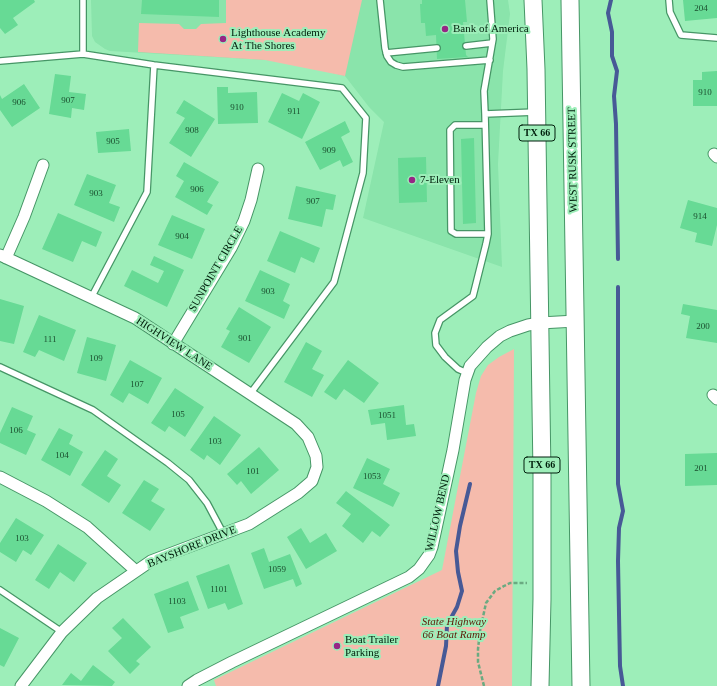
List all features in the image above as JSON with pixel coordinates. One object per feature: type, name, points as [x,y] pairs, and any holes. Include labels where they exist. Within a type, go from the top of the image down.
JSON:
[{"type":"main road","name":"TX 66","points":[[534,0],[537,112],[542,540],[540,686]]},
{"type":"main road","name":"WEST RUSK STREET","points":[[570,0],[581,686]]},
{"type":"street","points":[[3,256],[24,217],[43,165]]},
{"type":"street","name":"SUNPOINT CIRCLE","points":[[173,344],[231,248],[244,221],[251,200],[258,169]]},
{"type":"street","name":"HIGHVIEW LANE","points":[[3,256],[135,318],[296,424],[308,437],[316,456],[317,467]]},
{"type":"street","name":"WILLOW BEND","points":[[188,686],[232,662],[409,577],[419,569],[429,555],[432,547],[467,373],[480,354],[500,336],[518,328],[540,322],[576,321]]},
{"type":"street","name":"BAYSHORE DRIVE","points":[[21,686],[62,632],[97,598],[151,561],[249,524],[298,493],[312,481],[317,467]]},
{"type":"street","points":[[0,477],[46,501],[87,527],[136,571]]},
{"type":"lane","points":[[83,0],[83,54]]},
{"type":"lane","points":[[380,0],[386,53],[391,62],[396,65],[403,67],[490,60]]},
{"type":"lane","points":[[467,373],[458,369],[445,357],[436,345],[435,333],[440,320],[473,296],[488,234],[484,91],[492,44],[490,0]]},
{"type":"lane","points":[[669,0],[670,12],[681,35],[717,38]]},
{"type":"lane","points":[[466,46],[492,44]]},
{"type":"lane","points":[[386,53],[437,48]]},
{"type":"lane","points":[[0,61],[83,54],[154,65],[342,88],[366,118],[363,173],[334,282],[250,394]]},
{"type":"lane","points":[[91,298],[147,192],[154,65]]},
{"type":"lane","points":[[485,114],[537,112]]},
{"type":"lane","points":[[485,125],[455,125],[450,130],[451,231],[456,234],[488,234]]},
{"type":"lane","points":[[0,367],[93,410],[168,463],[189,480],[207,502],[223,533]]},
{"type":"lane","points":[[0,590],[62,632]]},
{"type":"path","points":[[484,686],[478,662],[478,649],[486,603],[495,591],[510,583],[527,583]]},
{"type":"shaded area","points":[[91,0],[508,0],[510,14],[503,71],[498,164],[502,267],[363,218],[384,122],[369,107],[345,76],[299,65],[266,60],[110,51],[95,42],[92,36]]},
{"type":"green space","name":"Lighthouse Academy At The Shores","points":[[226,0],[362,0],[345,76],[265,60],[138,52],[139,23],[179,24],[184,29],[196,29],[201,24],[226,23]]},
{"type":"green space","name":"State Highway 66 Boat Ramp","points":[[514,349],[512,686],[216,686],[214,680],[442,570],[476,393],[481,376],[488,365]]},
{"type":"building","points":[[0,0],[34,0],[35,2],[13,18],[18,25],[5,34],[0,28]]},
{"type":"building","name":"Lighthouse Academy At The Shores","points":[[142,0],[219,0],[219,17],[141,14]]},
{"type":"building","name":"Bank of America","points":[[422,0],[465,0],[467,22],[463,22],[466,55],[468,57],[437,59],[436,35],[426,36],[425,23],[421,23],[420,4],[422,4]]},
{"type":"building","points":[[683,0],[717,0],[717,18],[685,21]]},
{"type":"building","points":[[717,71],[717,106],[693,106],[693,80],[702,80],[702,72]]},
{"type":"building","points":[[55,74],[71,76],[69,92],[86,94],[84,110],[72,108],[71,118],[49,114]]},
{"type":"building","points":[[24,84],[40,108],[12,127],[0,110],[0,95],[2,99]]},
{"type":"building","points":[[217,87],[228,87],[228,93],[257,92],[258,123],[218,124]]},
{"type":"building","points":[[282,93],[299,101],[303,93],[320,102],[302,139],[268,122]]},
{"type":"building","points":[[184,100],[215,119],[191,157],[169,143],[185,118],[176,113]]},
{"type":"building","points":[[345,121],[350,132],[341,137],[353,162],[343,167],[340,160],[320,170],[305,142]]},
{"type":"building","points":[[129,129],[131,151],[98,153],[96,132]]},
{"type":"building","points":[[474,138],[476,223],[463,224],[461,139]]},
{"type":"building","name":"7-Eleven","points":[[426,157],[427,202],[399,203],[398,158]]},
{"type":"building","points":[[184,162],[219,182],[207,202],[213,205],[207,215],[175,197],[184,181],[176,176]]},
{"type":"building","points":[[87,174],[116,185],[109,203],[120,207],[114,222],[74,205]]},
{"type":"building","points":[[296,186],[336,195],[333,210],[326,209],[322,227],[288,219]]},
{"type":"building","points":[[688,200],[717,208],[717,225],[712,246],[695,242],[697,233],[680,228]]},
{"type":"building","points":[[58,213],[102,232],[96,247],[82,241],[73,262],[42,249]]},
{"type":"building","points":[[172,215],[205,229],[192,259],[158,245]]},
{"type":"building","points":[[280,231],[320,248],[314,263],[301,257],[295,273],[267,261]]},
{"type":"building","points":[[154,256],[184,270],[167,307],[124,286],[132,270],[158,283],[164,271],[150,265]]},
{"type":"building","points":[[260,270],[290,284],[283,301],[290,305],[284,319],[245,301]]},
{"type":"building","points":[[0,299],[24,306],[14,344],[0,341]]},
{"type":"building","points":[[683,304],[717,310],[717,343],[686,338],[690,316],[681,314]]},
{"type":"building","points":[[239,307],[271,327],[249,363],[221,347],[230,331],[226,329]]},
{"type":"building","points":[[39,315],[76,330],[64,361],[39,350],[35,357],[23,352]]},
{"type":"building","points":[[87,337],[116,345],[106,381],[77,373]]},
{"type":"building","points":[[306,342],[322,351],[312,369],[324,375],[312,397],[284,382]]},
{"type":"building","points":[[130,360],[162,378],[148,404],[129,393],[123,403],[110,395]]},
{"type":"building","points":[[348,360],[379,383],[364,403],[344,389],[336,400],[324,392]]},
{"type":"building","points":[[175,388],[204,407],[185,437],[169,426],[165,432],[151,423]]},
{"type":"building","points":[[404,405],[406,425],[414,424],[416,436],[387,440],[385,423],[371,425],[368,410]]},
{"type":"building","points":[[12,407],[33,416],[27,430],[36,434],[26,455],[0,443],[0,433]]},
{"type":"building","points":[[214,416],[241,435],[220,465],[207,455],[204,460],[190,450]]},
{"type":"building","points":[[59,428],[73,435],[69,444],[83,452],[70,476],[41,460]]},
{"type":"building","points":[[259,447],[279,470],[251,494],[241,481],[237,485],[227,474]]},
{"type":"building","points":[[105,450],[118,459],[107,476],[121,485],[109,503],[81,485]]},
{"type":"building","points":[[717,453],[717,485],[685,486],[685,454]]},
{"type":"building","points":[[367,458],[390,469],[383,484],[400,493],[393,507],[353,488]]},
{"type":"building","points":[[144,480],[159,489],[151,501],[165,509],[150,531],[122,513]]},
{"type":"building","points":[[346,491],[390,525],[380,537],[372,531],[363,543],[342,526],[351,514],[336,503]]},
{"type":"building","points":[[16,518],[44,535],[31,555],[23,550],[16,562],[0,552],[0,543]]},
{"type":"building","points":[[301,528],[310,543],[326,533],[337,551],[306,569],[287,537]]},
{"type":"building","points":[[58,544],[87,563],[74,582],[60,572],[49,589],[35,580]]},
{"type":"building","points":[[264,548],[269,562],[290,554],[302,584],[296,587],[293,579],[264,589],[251,553]]},
{"type":"building","points":[[229,564],[243,604],[228,610],[225,603],[208,609],[196,576]]},
{"type":"building","points":[[188,581],[199,610],[180,617],[184,628],[168,633],[154,594]]},
{"type":"building","points":[[123,618],[151,647],[136,661],[140,664],[130,674],[108,651],[122,638],[112,628]]},
{"type":"building","points":[[0,628],[19,638],[4,667],[0,665]]},
{"type":"building","points":[[93,665],[115,682],[112,686],[62,685],[71,673],[81,681]]},
{"type":"waterway","points":[[611,0],[608,13],[612,32],[612,56],[617,71],[614,96],[616,124],[618,259]]},
{"type":"waterway","points":[[618,287],[618,484],[623,511],[619,528],[618,561],[620,666],[623,686]]},
{"type":"waterway","points":[[438,686],[446,646],[447,625],[457,607],[462,591],[456,551],[470,484]]},
{"type":"place","name":"Bank of America","points":[[445,29]]},
{"type":"place","name":"Lighthouse Academy At The Shores","points":[[223,39]]},
{"type":"place","name":"7-Eleven","points":[[412,180]]},
{"type":"place","name":"Boat Trailer Parking","points":[[337,646]]}]
